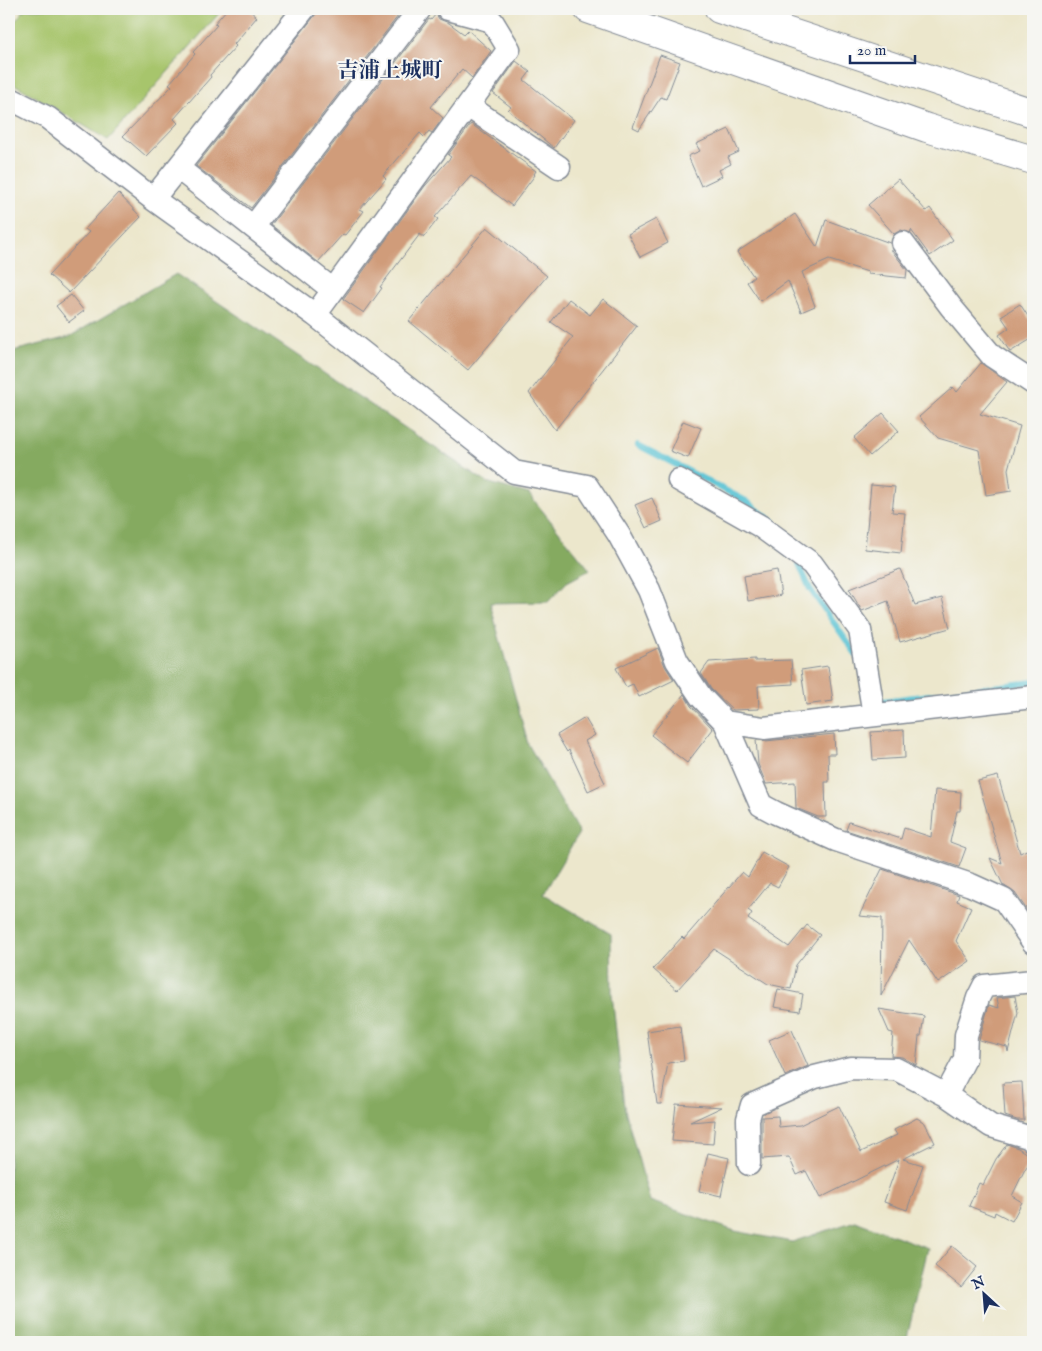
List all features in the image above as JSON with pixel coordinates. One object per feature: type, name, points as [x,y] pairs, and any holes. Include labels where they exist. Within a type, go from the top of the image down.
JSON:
[{"type":"main road","points":[[588,9],[927,128],[1033,160]]},
{"type":"main road","points":[[719,9],[1033,113]]},
{"type":"street","points":[[153,199],[304,9]]},
{"type":"street","points":[[253,227],[420,9]]},
{"type":"street","points":[[316,315],[509,49],[492,21],[448,9]]},
{"type":"street","points":[[9,98],[48,118],[153,199],[316,315],[514,472],[587,486],[619,535],[649,590],[677,661],[701,697],[725,722],[761,805],[836,840],[972,884],[1004,900],[1033,942]]},
{"type":"street","points":[[468,106],[559,167]]},
{"type":"street","points":[[178,168],[333,290]]},
{"type":"street","points":[[903,243],[951,307],[992,356],[1033,383]]},
{"type":"street","points":[[679,480],[760,526],[812,564],[860,630],[874,715]]},
{"type":"street","points":[[725,722],[764,728],[1033,697]]},
{"type":"street","points":[[946,1095],[965,1059],[966,1035],[984,986],[1033,981]]},
{"type":"street","points":[[749,1164],[748,1119],[752,1105],[815,1077],[851,1068],[896,1069],[946,1095],[991,1126],[1028,1137],[1033,1141]]},
{"type":"green space","points":[[25,9],[223,9],[108,140],[9,81],[9,29]]},
{"type":"green space","points":[[176,274],[486,482],[529,494],[590,570],[567,582],[548,602],[490,603],[528,744],[579,833],[543,894],[611,934],[612,994],[624,1106],[650,1201],[735,1231],[792,1242],[855,1221],[928,1248],[906,1342],[9,1342],[9,352],[69,337]]},
{"type":"building","points":[[227,9],[248,9],[257,17],[234,44],[236,46],[210,75],[211,77],[174,119],[178,123],[146,156],[123,136],[172,86],[169,84],[195,54],[193,52],[217,25],[214,24]]},
{"type":"building","points":[[320,9],[388,9],[398,16],[251,208],[196,166]]},
{"type":"building","points":[[436,14],[439,19],[449,23],[464,34],[468,30],[491,51],[472,78],[462,69],[431,107],[443,118],[432,133],[429,131],[424,137],[420,133],[383,176],[386,179],[360,209],[364,211],[345,235],[343,234],[318,262],[271,225],[429,19],[431,20]]},
{"type":"building","points":[[660,55],[680,62],[666,99],[661,97],[639,130],[633,127]]},
{"type":"building","points":[[516,61],[530,72],[524,80],[574,120],[554,148],[508,110],[511,107],[493,93]]},
{"type":"building","points":[[471,124],[536,171],[535,175],[512,206],[471,176],[435,217],[438,219],[424,237],[420,234],[380,287],[382,288],[364,313],[343,299],[425,186],[451,157],[448,155]]},
{"type":"building","points":[[729,129],[739,152],[728,157],[731,164],[719,170],[722,176],[701,186],[688,156],[700,151],[696,144]]},
{"type":"building","points":[[898,179],[926,211],[930,208],[953,240],[930,256],[911,230],[911,233],[901,230],[894,234],[868,205]]},
{"type":"building","points":[[118,193],[141,217],[69,293],[49,275],[89,232],[85,229]]},
{"type":"building","points":[[795,214],[817,247],[826,220],[890,243],[892,251],[907,270],[906,278],[868,274],[868,272],[829,260],[802,272],[815,306],[801,312],[788,281],[760,301],[747,282],[754,277],[737,252]]},
{"type":"building","points":[[656,219],[668,243],[640,257],[628,234]]},
{"type":"building","points":[[487,227],[547,276],[468,370],[409,321]]},
{"type":"building","points":[[71,295],[84,311],[69,322],[56,306]]},
{"type":"building","points":[[569,299],[590,315],[603,299],[637,326],[555,430],[529,393],[573,337],[551,322]]},
{"type":"building","points":[[1020,304],[1033,324],[1033,338],[1010,352],[999,335],[1009,328],[1001,316]]},
{"type":"building","points":[[981,363],[1007,382],[980,414],[1020,426],[1008,469],[1011,491],[986,495],[979,450],[938,438],[919,417],[953,387],[957,392]]},
{"type":"building","points":[[883,413],[899,431],[870,456],[854,438]]},
{"type":"building","points":[[683,421],[701,428],[688,458],[670,451]]},
{"type":"building","points":[[871,485],[895,487],[892,512],[905,513],[901,553],[865,549]]},
{"type":"building","points":[[652,498],[662,521],[646,528],[635,505]]},
{"type":"building","points":[[900,569],[915,605],[942,598],[950,628],[900,642],[888,601],[862,611],[849,589]]},
{"type":"building","points":[[777,570],[781,595],[748,601],[744,576]]},
{"type":"building","points":[[658,648],[665,666],[674,680],[639,697],[633,684],[626,687],[616,668]]},
{"type":"building","points":[[755,659],[755,661],[791,660],[793,684],[758,686],[759,709],[733,710],[711,689],[701,673],[709,662]]},
{"type":"building","points":[[828,666],[833,701],[806,705],[801,670]]},
{"type":"building","points":[[684,694],[691,706],[713,729],[687,763],[651,735]]},
{"type":"building","points":[[585,718],[595,735],[585,741],[605,783],[588,791],[569,750],[567,752],[557,735]]},
{"type":"building","points":[[904,730],[905,758],[873,760],[871,732]]},
{"type":"building","points":[[834,734],[835,754],[828,754],[829,782],[825,782],[826,817],[818,817],[796,808],[795,782],[766,784],[758,764],[756,740],[766,741]]},
{"type":"building","points":[[998,776],[1020,853],[1033,847],[1032,917],[1015,893],[1003,885],[990,858],[1002,863],[978,781]]},
{"type":"building","points":[[935,790],[961,792],[960,811],[957,811],[950,842],[966,848],[959,867],[846,830],[849,822],[901,839],[904,828],[931,837]]},
{"type":"building","points":[[762,852],[789,867],[778,887],[770,883],[748,910],[752,913],[748,919],[789,947],[807,925],[820,935],[796,965],[791,989],[768,984],[714,949],[677,990],[653,969],[682,937],[684,939],[742,872],[748,877]]},
{"type":"building","points":[[882,869],[959,895],[957,901],[971,907],[956,941],[970,961],[938,983],[909,940],[881,996],[882,918],[859,916]]},
{"type":"building","points":[[778,989],[803,994],[800,1011],[774,1007]]},
{"type":"building","points":[[1015,996],[1018,1013],[1008,1052],[1007,1047],[979,1040],[989,1005],[999,1008],[997,998]]},
{"type":"building","points":[[879,1009],[924,1016],[921,1036],[919,1036],[916,1065],[902,1057],[891,1056],[893,1033],[889,1032]]},
{"type":"building","points":[[680,1026],[684,1061],[668,1063],[661,1104],[657,1104],[647,1031]]},
{"type":"building","points":[[792,1030],[808,1066],[785,1076],[769,1040]]},
{"type":"building","points":[[1022,1082],[1024,1120],[1017,1120],[1005,1116],[1003,1083]]},
{"type":"building","points":[[676,1104],[722,1107],[690,1122],[715,1120],[713,1144],[672,1141]]},
{"type":"building","points":[[839,1106],[861,1152],[897,1135],[894,1130],[917,1118],[925,1123],[935,1143],[903,1159],[923,1165],[907,1210],[884,1202],[899,1159],[820,1198],[806,1171],[797,1175],[789,1157],[762,1159],[762,1117],[778,1116],[779,1127],[800,1125]]},
{"type":"building","points":[[1007,1144],[1018,1148],[1033,1158],[1025,1169],[1012,1196],[1022,1202],[1012,1221],[995,1212],[994,1216],[969,1206],[979,1183],[983,1185],[996,1159]]},
{"type":"building","points":[[708,1153],[729,1158],[721,1196],[699,1191]]},
{"type":"building","points":[[952,1246],[977,1267],[961,1287],[935,1266]]},
{"type":"waterway","points":[[638,445],[746,501],[772,521]]},
{"type":"waterway","points":[[799,564],[810,589],[856,654]]},
{"type":"waterway","points":[[883,701],[1033,682]]},
{"type":"district","name":"吉浦上城町","points":[[390,70]]}]
